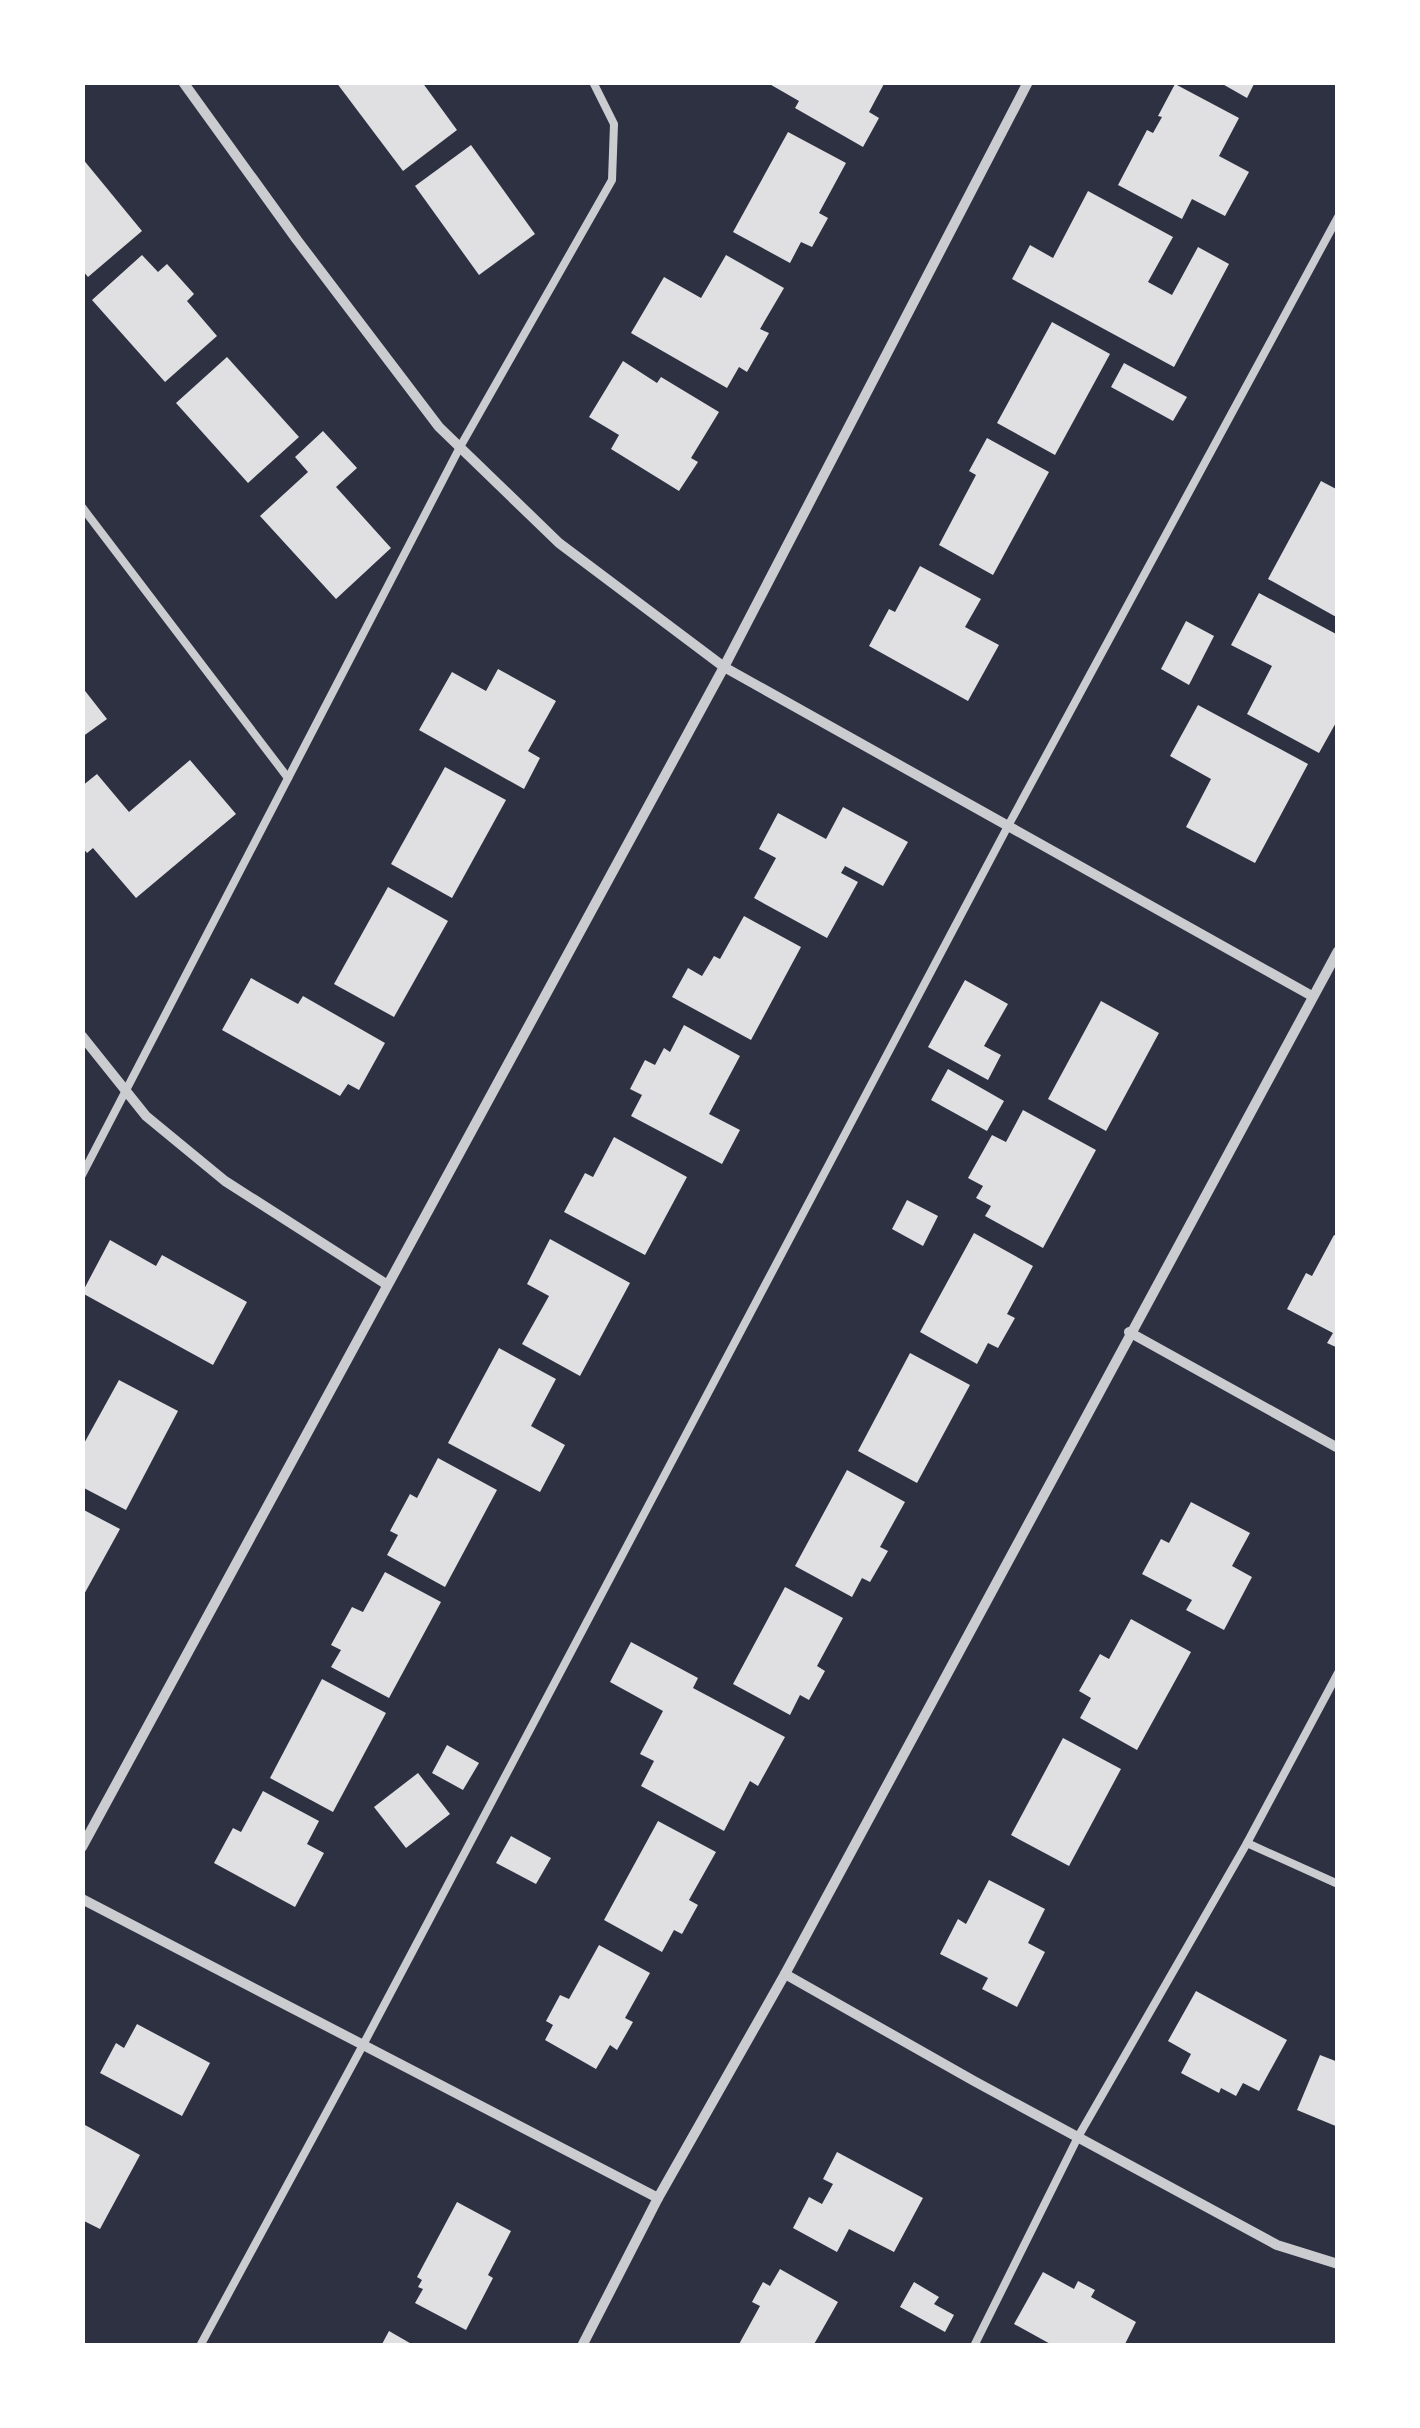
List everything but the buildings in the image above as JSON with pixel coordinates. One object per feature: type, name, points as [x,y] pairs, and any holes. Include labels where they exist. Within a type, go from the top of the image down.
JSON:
[{"type":"street","points":[[183,82],[440,427],[560,542],[724,667],[1312,996]]},
{"type":"street","points":[[82,1848],[724,667],[1028,82]]},
{"type":"street","points":[[582,2346],[658,2198],[785,1974],[1338,950]]},
{"type":"street","points":[[82,1036],[146,1116],[225,1181],[386,1284]]},
{"type":"street","points":[[1129,1332],[1338,1448]]},
{"type":"street","points":[[82,1899],[658,2198]]},
{"type":"street","points":[[785,1974],[1276,2245],[1338,2264]]},
{"type":"lane","points":[[82,1175],[460,447],[612,180],[614,124],[592,82]]},
{"type":"lane","points":[[200,2346],[1008,826],[1338,218]]},
{"type":"lane","points":[[82,507],[288,778]]},
{"type":"lane","points":[[974,2346],[1078,2137],[1247,1843],[1338,1674]]},
{"type":"lane","points":[[1247,1843],[1338,1884]]}]
